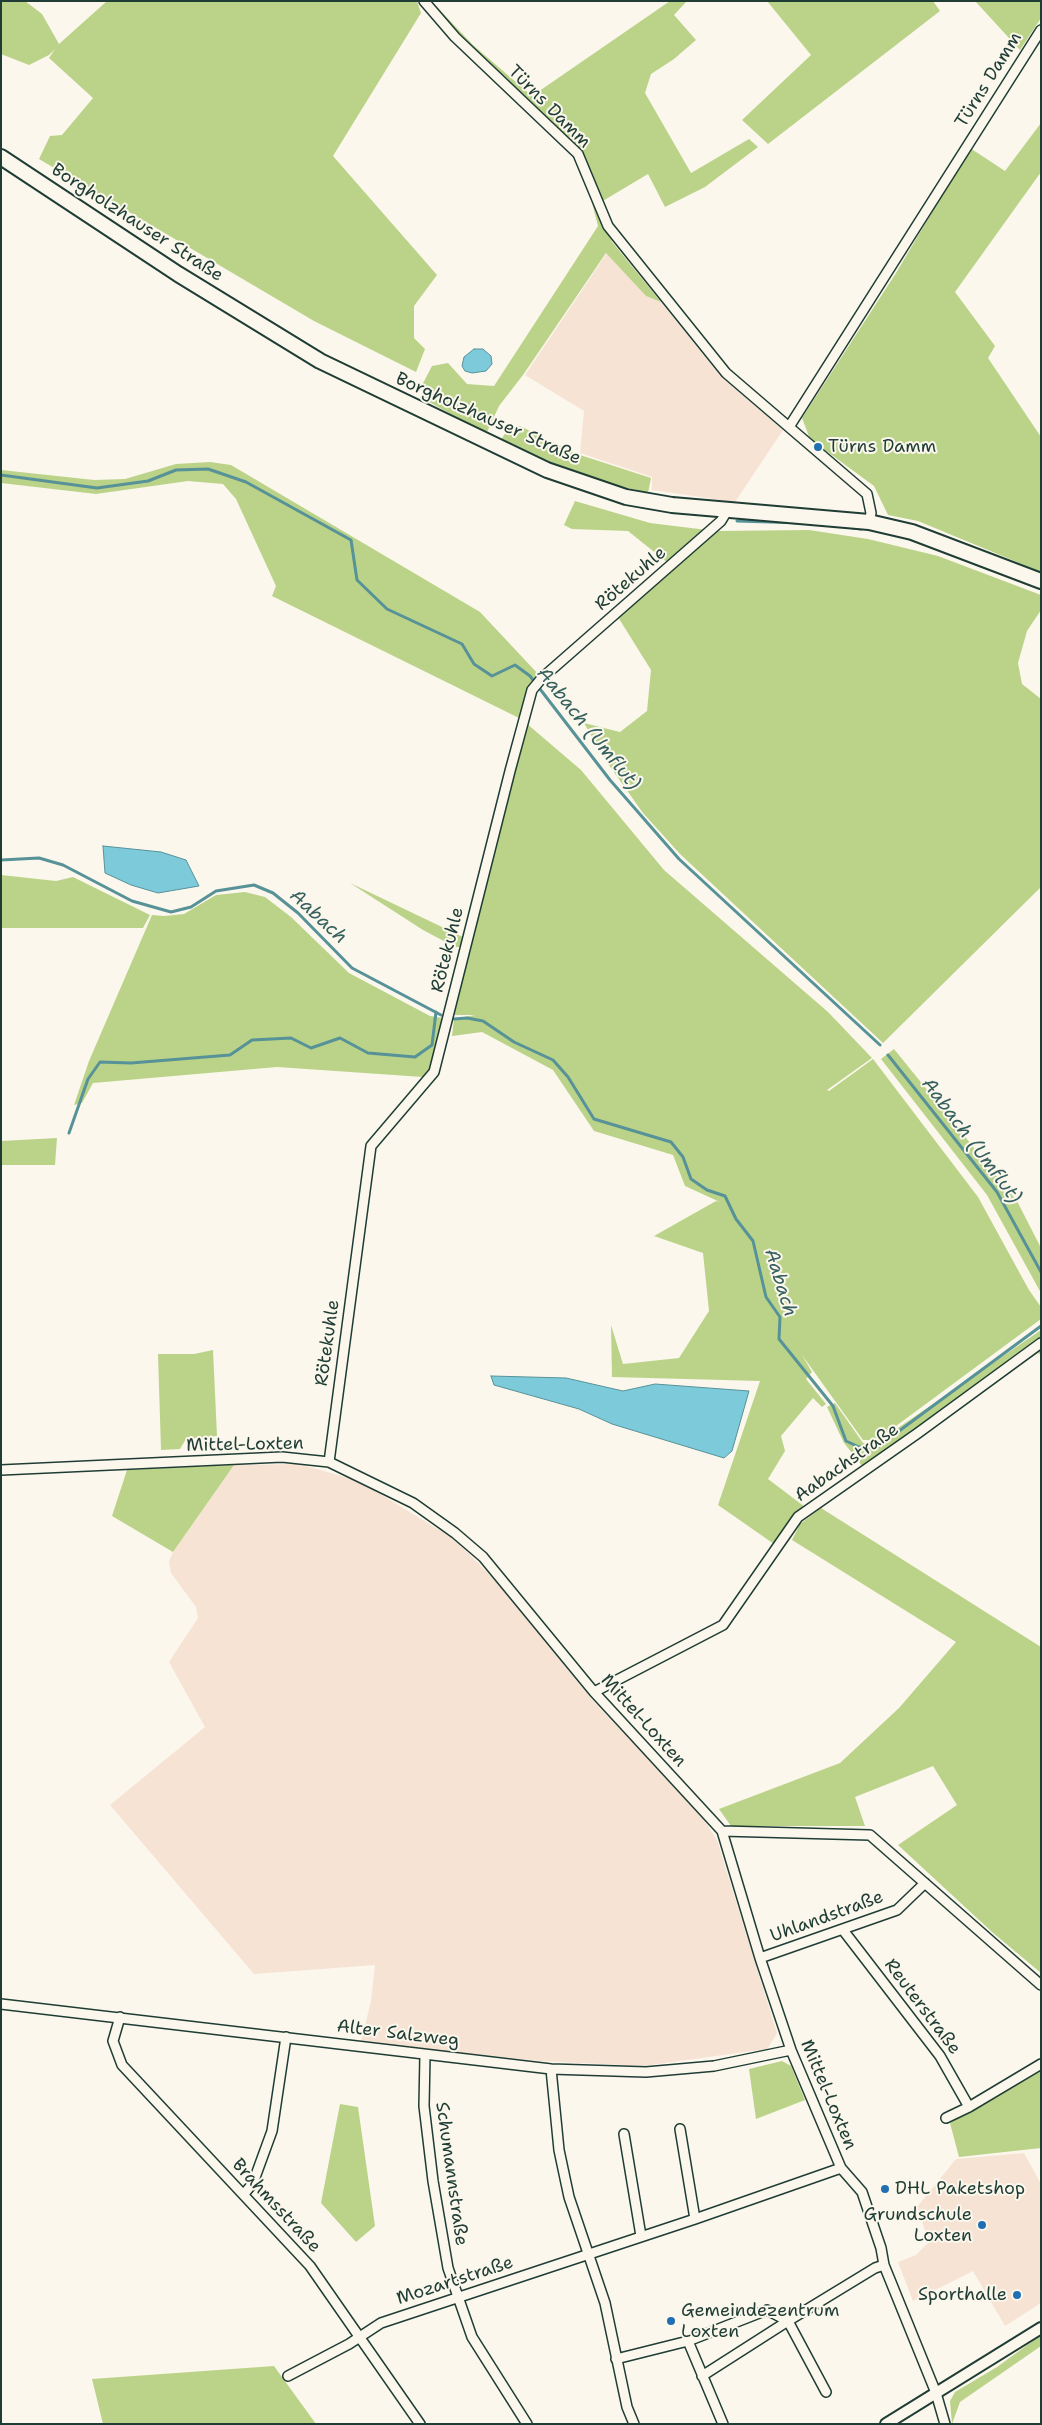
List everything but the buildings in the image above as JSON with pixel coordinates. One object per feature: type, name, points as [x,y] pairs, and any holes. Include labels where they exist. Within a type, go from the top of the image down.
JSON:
[{"type":"main road","name":"Borgholzhauser Straße","points":[[1,157],[178,274],[320,361],[547,470],[626,497],[727,511],[812,516],[869,522],[912,532],[1041,580]]},
{"type":"street","name":"Türns Damm","points":[[424,1],[454,37],[578,154],[608,226],[726,373],[867,494],[871,513],[869,522]]},
{"type":"street","name":"Türns Damm","points":[[789,428],[1041,30]]},
{"type":"street","name":"Rötekuhle","points":[[329,1462],[341,1355],[371,1146],[434,1072],[532,690],[542,678],[721,522],[727,511]]},
{"type":"street","name":"Aabachstraße","points":[[594,1692],[723,1625],[798,1517],[918,1434],[1041,1343]]},
{"type":"street","name":"Mittel-Loxten","points":[[1,1470],[282,1457],[329,1462],[413,1503],[455,1533],[483,1557],[594,1692],[722,1831],[760,1958],[791,2050],[841,2168],[862,2192],[881,2248],[884,2265],[936,2394],[945,2424]]},
{"type":"street","points":[[722,1831],[870,1835],[1041,1985]]},
{"type":"street","name":"Uhlandstraße","points":[[760,1958],[897,1910],[925,1883]]},
{"type":"street","name":"Reuterstraße","points":[[843,1930],[940,2056],[969,2107]]},
{"type":"street","name":"Alter Salzweg","points":[[1,2004],[120,2016],[551,2070],[646,2072],[722,2064],[791,2050]]},
{"type":"street","name":"Brahmsstraße","points":[[120,2016],[113,2040],[122,2065],[310,2266],[420,2424]]},
{"type":"street","points":[[244,2194],[253,2183],[272,2131],[286,2037]]},
{"type":"street","name":"Schumannstraße","points":[[425,2055],[424,2106],[433,2181],[448,2268],[472,2337],[527,2424]]},
{"type":"street","points":[[946,2118],[969,2107],[1041,2064]]},
{"type":"street","points":[[551,2070],[559,2150],[569,2197],[605,2303],[616,2359],[634,2424]]},
{"type":"street","points":[[680,2129],[695,2219]]},
{"type":"street","points":[[624,2134],[641,2236]]},
{"type":"street","name":"Mozartstraße","points":[[288,2376],[380,2323],[695,2219],[841,2168]]},
{"type":"street","points":[[702,2376],[788,2321],[875,2268],[884,2265]]},
{"type":"street","points":[[616,2359],[688,2341],[767,2310],[788,2321],[826,2392]]},
{"type":"street","points":[[886,2424],[1041,2328]]},
{"type":"street","points":[[688,2341],[723,2424]]},
{"type":"shaded area","points":[[607,253],[646,296],[661,302],[721,377],[783,430],[735,502],[652,490],[652,477],[580,453],[584,411],[525,375]]},
{"type":"shaded area","points":[[299,1464],[359,1481],[454,1539],[493,1578],[594,1702],[700,1814],[717,1840],[777,2033],[767,2049],[643,2066],[541,2061],[361,2042],[371,2001],[375,1965],[254,1974],[110,1805],[205,1727],[169,1662],[198,1618],[196,1607],[171,1573],[169,1562],[173,1552],[234,1465]]},
{"type":"shaded area","name":"Grundschule Loxten","points":[[1024,2153],[1041,2184],[1041,2303],[1005,2326],[973,2271],[913,2301],[898,2262],[916,2255],[929,2242],[917,2207],[956,2159]]},
{"type":"green space","points":[[1,1],[25,1],[42,14],[59,44],[107,1],[417,1],[421,13],[333,156],[437,275],[414,306],[414,338],[425,349],[416,372],[314,321],[39,159],[50,136],[62,135],[93,98],[49,58],[55,49],[49,55],[29,65],[1,54]]},
{"type":"green space","points":[[670,1],[687,1],[674,15],[696,40],[674,59],[651,74],[645,93],[691,173],[749,139],[758,147],[705,187],[665,207],[648,174],[596,205],[605,230],[613,243],[661,302],[646,296],[606,253],[523,375],[499,406],[487,432],[470,425],[424,399],[421,387],[432,366],[448,363],[467,384],[494,386],[598,226],[589,191],[576,156],[429,14],[437,7],[473,45],[532,96]]},
{"type":"green space","points":[[767,1],[933,1],[940,11],[768,144],[742,120],[811,55]]},
{"type":"green space","points":[[975,1],[1041,1],[1041,18],[1020,50]]},
{"type":"green space","points":[[1041,123],[1041,172],[955,292],[995,346],[988,358],[1041,437],[1041,572],[918,521],[888,515],[874,486],[810,439],[802,418],[896,273],[970,148],[1005,171]]},
{"type":"green space","points":[[520,426],[577,454],[651,478],[648,493],[603,482],[507,446],[501,440],[509,427]]},
{"type":"green space","points":[[210,462],[231,465],[480,612],[539,675],[529,685],[519,718],[272,596],[276,586],[236,499],[223,484],[188,481],[96,494],[1,483],[1,470],[94,480],[125,479],[176,464]]},
{"type":"green space","points":[[575,501],[650,523],[707,530],[668,563],[628,531],[572,529],[564,525]]},
{"type":"green space","points":[[809,530],[868,539],[938,556],[1041,595],[1041,610],[1027,631],[1018,663],[1022,684],[1041,699],[1041,887],[883,1043],[680,854],[643,813],[606,761],[584,723],[620,732],[647,711],[651,670],[618,617],[718,531]]},
{"type":"green space","points":[[526,723],[581,770],[664,870],[828,1012],[872,1058],[827,1090],[829,1091],[873,1059],[978,1197],[1029,1290],[1041,1307],[1041,1319],[877,1440],[863,1440],[802,1355],[812,1372],[806,1379],[826,1404],[822,1407],[813,1398],[781,1436],[785,1451],[768,1479],[805,1507],[796,1513],[774,1544],[718,1505],[760,1381],[612,1377],[611,1325],[623,1364],[679,1358],[709,1311],[703,1253],[654,1236],[716,1201],[720,1202],[685,1186],[673,1155],[594,1131],[553,1070],[482,1032],[452,1036],[454,1019],[475,1015],[453,1015]]},
{"type":"green space","points":[[1,875],[56,881],[73,877],[150,915],[143,928],[1,928]]},
{"type":"green space","points":[[350,883],[465,938],[460,947],[455,947],[423,930]]},
{"type":"green space","points":[[245,892],[265,897],[291,917],[349,973],[430,1016],[443,1018],[431,1067],[423,1077],[277,1067],[93,1083],[82,1103],[74,1105],[89,1061],[152,915],[184,914],[216,895]]},
{"type":"green space","points":[[894,1049],[1017,1201],[1041,1248],[1041,1293],[987,1195],[881,1059]]},
{"type":"green space","points":[[57,1138],[55,1165],[1,1165],[1,1141]]},
{"type":"green space","points":[[1041,1330],[1041,1355],[1038,1353],[863,1467],[844,1443],[827,1407],[835,1403],[863,1443],[876,1443]]},
{"type":"green space","points":[[213,1350],[217,1436],[186,1439],[180,1449],[161,1450],[158,1354],[194,1354]]},
{"type":"green space","points":[[234,1465],[173,1552],[112,1516],[127,1470]]},
{"type":"green space","points":[[821,1508],[1041,1647],[1041,1973],[992,1932],[898,1845],[957,1805],[933,1766],[855,1797],[865,1826],[731,1826],[719,1809],[840,1763],[899,1708],[956,1642],[792,1540],[800,1524]]},
{"type":"green space","points":[[782,2061],[791,2066],[805,2100],[756,2119],[749,2069]]},
{"type":"green space","points":[[1041,2067],[1041,2148],[959,2157],[950,2123]]},
{"type":"green space","points":[[340,2104],[358,2107],[375,2226],[356,2242],[321,2203]]},
{"type":"green space","points":[[1041,2335],[1041,2346],[960,2402],[952,2424],[950,2401],[955,2392],[997,2367]]},
{"type":"green space","points":[[274,2366],[316,2424],[103,2424],[92,2379]]},
{"type":"water","points":[[474,349],[483,349],[491,356],[492,364],[486,371],[472,373],[465,371],[462,366],[464,357]]},
{"type":"water","points":[[103,846],[161,852],[186,860],[199,886],[158,893],[131,885],[105,873]]},
{"type":"water","points":[[491,1376],[566,1378],[623,1391],[655,1384],[749,1391],[732,1451],[724,1458],[612,1424],[579,1409],[494,1385]]},
{"type":"waterway","name":"Aabach (Umflut)","points":[[1,475],[97,488],[148,481],[176,470],[208,469],[246,482],[351,540],[357,580],[387,609],[462,644],[474,664],[492,676],[515,665],[530,676],[610,780],[679,859],[880,1045]]},
{"type":"waterway","points":[[737,521],[803,523]]},
{"type":"waterway","points":[[839,526],[861,529]]},
{"type":"waterway","name":"Aabach","points":[[1,860],[39,858],[63,865],[132,901],[171,912],[191,907],[216,891],[254,885],[273,893],[298,913],[352,968],[441,1015]]},
{"type":"waterway","points":[[69,1133],[88,1079],[100,1062],[131,1063],[230,1055],[252,1040],[291,1038],[311,1048],[340,1038],[368,1053],[415,1057],[432,1045],[436,1012]]},
{"type":"waterway","name":"Aabach","points":[[454,1019],[467,1018],[483,1021],[514,1042],[553,1060],[568,1077],[594,1119],[671,1142],[683,1157],[691,1179],[707,1190],[725,1196],[736,1219],[753,1241],[766,1297],[780,1317],[779,1339],[833,1406],[846,1441],[859,1447],[876,1448],[1041,1326]]},
{"type":"waterway","name":"Aabach (Umflut)","points":[[888,1055],[997,1192],[1041,1272]]},
{"type":"place","name":"Türns Damm","points":[[818,447]]},
{"type":"place","name":"DHL Paketshop","points":[[885,2189]]},
{"type":"place","name":"Grundschule Loxten","points":[[982,2225]]},
{"type":"place","name":"Sporthalle","points":[[1017,2295]]},
{"type":"place","name":"Gemeindezentrum Loxten","points":[[671,2321]]}]
